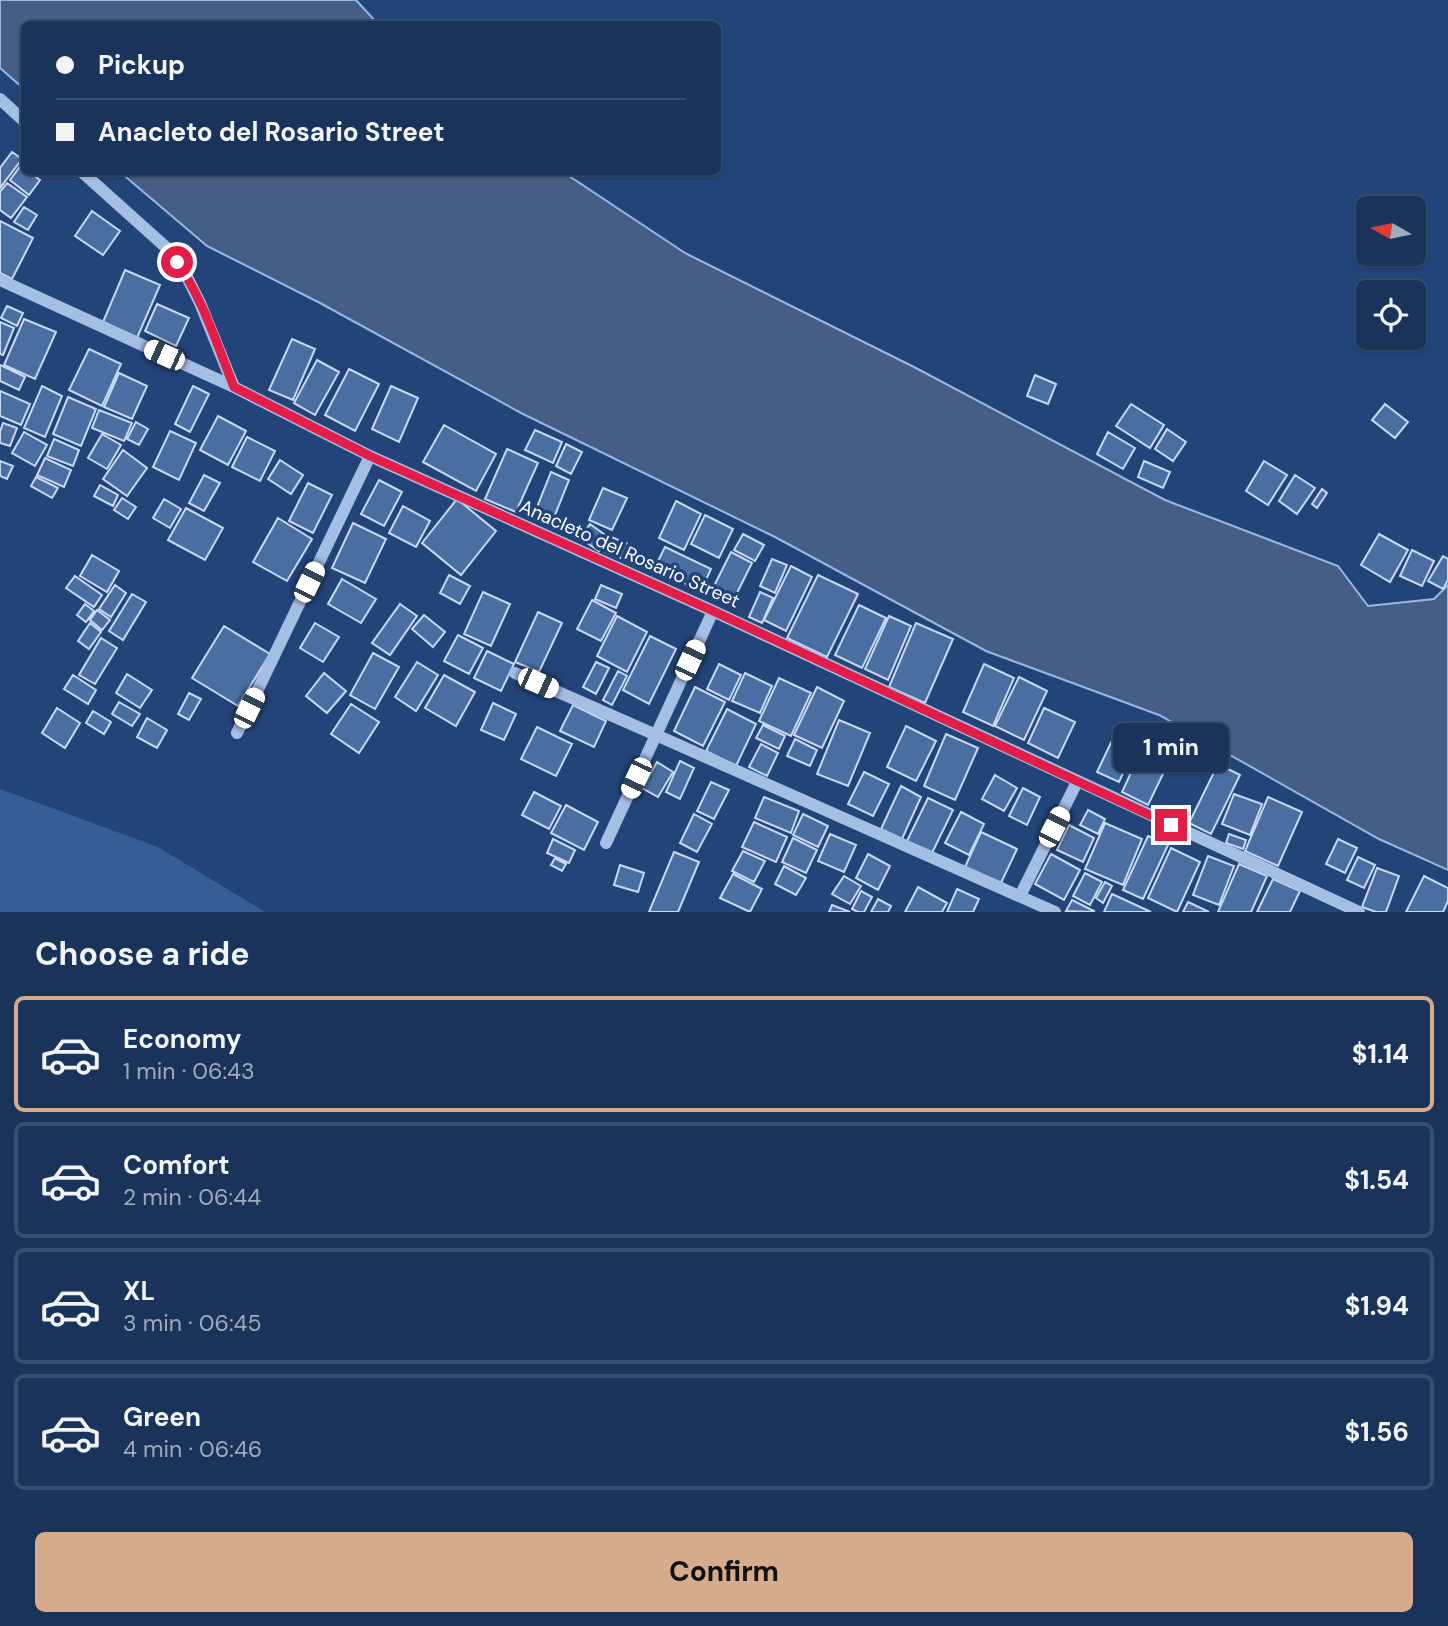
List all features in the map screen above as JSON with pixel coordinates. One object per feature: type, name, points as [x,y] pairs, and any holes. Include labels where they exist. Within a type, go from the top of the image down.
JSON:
[{"type":"street","points":[[0,99],[21,118]]},
{"type":"street","points":[[85,175],[169,250],[186,273],[234,387]]},
{"type":"street","name":"Anacleto del Rosario Street","points":[[0,280],[234,387],[370,456],[713,611],[1359,912]]},
{"type":"street","points":[[237,733],[370,456]]},
{"type":"street","points":[[606,843],[713,611]]},
{"type":"street","points":[[515,673],[1055,912]]},
{"type":"street","points":[[1020,896],[1077,782]]},
{"type":"shaded area","points":[[0,0],[356,0],[375,21],[21,21],[21,86],[0,68]]},
{"type":"shaded area","points":[[124,175],[568,175],[685,253],[914,367],[1165,500],[1338,566],[1368,606],[1434,599],[1448,585],[1448,870],[1379,839],[1159,715],[986,651],[775,537],[521,413],[320,303],[207,246]]},
{"type":"shaded area","points":[[0,789],[158,847],[265,912],[0,912]]},
{"type":"building","points":[[12,152],[21,158],[0,188],[0,168]]},
{"type":"building","points":[[21,165],[21,175],[33,175],[40,180],[29,195],[10,180]]},
{"type":"building","points":[[7,183],[27,197],[11,218],[0,210],[0,192]]},
{"type":"building","points":[[24,207],[37,215],[28,230],[14,222]]},
{"type":"building","points":[[92,211],[120,231],[103,255],[75,236]]},
{"type":"building","points":[[0,221],[33,238],[12,279],[0,273]]},
{"type":"building","points":[[125,270],[160,285],[137,338],[103,322]]},
{"type":"building","points":[[157,304],[189,318],[176,346],[145,331]]},
{"type":"building","points":[[7,306],[23,313],[17,326],[1,318]]},
{"type":"building","points":[[24,319],[56,332],[35,379],[4,365]]},
{"type":"building","points":[[0,322],[14,328],[3,355],[0,354]]},
{"type":"building","points":[[292,339],[315,349],[293,400],[269,390]]},
{"type":"building","points":[[89,349],[121,364],[102,406],[69,390]]},
{"type":"building","points":[[317,360],[339,372],[315,415],[294,403]]},
{"type":"building","points":[[0,365],[25,377],[19,390],[0,381]]},
{"type":"building","points":[[349,369],[379,384],[355,431],[325,415]]},
{"type":"building","points":[[119,373],[147,386],[132,419],[104,407]]},
{"type":"building","points":[[1035,375],[1056,384],[1048,404],[1027,396]]},
{"type":"building","points":[[42,386],[62,396],[45,437],[24,428]]},
{"type":"building","points":[[193,386],[209,394],[190,432],[175,424]]},
{"type":"building","points":[[391,386],[418,398],[399,442],[372,429]]},
{"type":"building","points":[[0,391],[30,404],[21,425],[0,416]]},
{"type":"building","points":[[68,397],[96,409],[81,446],[53,434]]},
{"type":"building","points":[[1131,404],[1164,425],[1150,448],[1116,426]]},
{"type":"building","points":[[1385,404],[1408,422],[1395,438],[1372,420]]},
{"type":"building","points":[[99,410],[132,423],[124,441],[92,428]]},
{"type":"building","points":[[218,416],[246,431],[228,465],[200,450]]},
{"type":"building","points":[[136,422],[148,429],[139,445],[127,439]]},
{"type":"building","points":[[3,423],[17,428],[10,446],[0,443]]},
{"type":"building","points":[[444,425],[496,454],[476,491],[423,462]]},
{"type":"building","points":[[1167,429],[1186,442],[1173,461],[1155,449]]},
{"type":"building","points":[[535,430],[562,442],[553,463],[525,450]]},
{"type":"building","points":[[170,431],[196,443],[179,480],[153,467]]},
{"type":"building","points":[[24,432],[47,445],[35,466],[12,453]]},
{"type":"building","points":[[1108,432],[1135,448],[1123,469],[1097,454]]},
{"type":"building","points":[[102,434],[121,445],[107,469],[88,458]]},
{"type":"building","points":[[247,437],[275,451],[260,481],[232,467]]},
{"type":"building","points":[[54,439],[79,450],[73,466],[47,456]]},
{"type":"building","points":[[566,444],[582,452],[571,474],[556,466]]},
{"type":"building","points":[[507,449],[538,463],[516,512],[485,499]]},
{"type":"building","points":[[123,450],[147,468],[127,496],[103,479]]},
{"type":"building","points":[[45,458],[71,470],[64,487],[37,475]]},
{"type":"building","points":[[280,460],[303,475],[291,494],[268,479]]},
{"type":"building","points":[[0,461],[13,466],[7,479],[0,476]]},
{"type":"building","points":[[1144,461],[1170,472],[1163,488],[1138,477]]},
{"type":"building","points":[[1264,461],[1287,475],[1268,505],[1246,491]]},
{"type":"building","points":[[551,472],[569,480],[551,525],[533,517]]},
{"type":"building","points":[[204,475],[220,483],[204,511],[189,503]]},
{"type":"building","points":[[1295,475],[1315,488],[1297,514],[1279,501]]},
{"type":"building","points":[[36,477],[58,488],[52,498],[31,486]]},
{"type":"building","points":[[379,480],[402,492],[384,526],[361,514]]},
{"type":"building","points":[[308,483],[332,495],[313,533],[289,521]]},
{"type":"building","points":[[100,485],[118,495],[113,506],[94,496]]},
{"type":"building","points":[[603,488],[627,498],[612,530],[589,520]]},
{"type":"building","points":[[1322,489],[1327,493],[1317,508],[1312,504]]},
{"type":"building","points":[[122,498],[136,507],[128,519],[114,510]]},
{"type":"building","points":[[164,499],[181,509],[170,528],[153,518]]},
{"type":"building","points":[[457,499],[496,531],[461,575],[422,543]]},
{"type":"building","points":[[676,501],[701,514],[684,550],[659,538]]},
{"type":"building","points":[[403,506],[430,521],[416,547],[389,533]]},
{"type":"building","points":[[186,508],[223,528],[205,560],[168,540]]},
{"type":"building","points":[[705,515],[733,529],[719,558],[691,544]]},
{"type":"building","points":[[278,518],[312,539],[287,581],[253,562]]},
{"type":"building","points":[[353,523],[386,539],[365,583],[332,568]]},
{"type":"building","points":[[590,524],[608,537],[599,551],[580,538]]},
{"type":"building","points":[[743,534],[764,545],[755,561],[734,550]]},
{"type":"building","points":[[1379,534],[1408,550],[1390,582],[1361,565]]},
{"type":"building","points":[[611,537],[631,545],[626,560],[605,552]]},
{"type":"building","points":[[665,547],[711,569],[701,591],[654,569]]},
{"type":"building","points":[[1412,550],[1434,561],[1422,586],[1400,576]]},
{"type":"building","points":[[731,552],[752,563],[732,603],[711,592]]},
{"type":"building","points":[[92,555],[119,571],[107,592],[80,576]]},
{"type":"building","points":[[1443,556],[1448,559],[1448,580],[1443,589],[1428,581]]},
{"type":"building","points":[[772,559],[787,565],[775,593],[760,586]]},
{"type":"building","points":[[791,566],[812,577],[786,631],[764,620]]},
{"type":"building","points":[[449,575],[470,586],[460,604],[440,593]]},
{"type":"building","points":[[818,575],[858,594],[827,657],[787,638]]},
{"type":"building","points":[[75,576],[102,595],[94,607],[66,588]]},
{"type":"building","points":[[342,579],[376,599],[361,623],[328,604]]},
{"type":"building","points":[[115,585],[126,593],[111,617],[99,609]]},
{"type":"building","points":[[601,585],[622,594],[616,608],[595,599]]},
{"type":"building","points":[[483,592],[510,604],[491,646],[464,634]]},
{"type":"building","points":[[760,592],[773,598],[762,623],[749,617]]},
{"type":"building","points":[[132,594],[146,602],[123,640],[109,631]]},
{"type":"building","points":[[592,600],[616,613],[601,641],[577,629]]},
{"type":"building","points":[[85,604],[94,611],[86,622],[77,615]]},
{"type":"building","points":[[400,604],[417,616],[390,655],[372,643]]},
{"type":"building","points":[[859,605],[886,618],[862,668],[835,655]]},
{"type":"building","points":[[97,610],[110,620],[102,630],[90,620]]},
{"type":"building","points":[[538,612],[562,623],[539,672],[515,662]]},
{"type":"building","points":[[424,615],[445,632],[433,647],[412,629]]},
{"type":"building","points":[[617,616],[647,632],[627,672],[597,656]]},
{"type":"building","points":[[889,616],[911,626],[888,680],[865,669]]},
{"type":"building","points":[[90,623],[101,632],[89,649],[78,641]]},
{"type":"building","points":[[315,623],[339,637],[323,662],[300,648]]},
{"type":"building","points":[[916,623],[953,639],[925,703],[889,687]]},
{"type":"building","points":[[224,626],[270,654],[238,706],[192,678]]},
{"type":"building","points":[[458,635],[483,648],[469,674],[444,661]]},
{"type":"building","points":[[650,636],[676,649],[649,704],[623,690]]},
{"type":"building","points":[[101,638],[117,648],[95,684],[79,675]]},
{"type":"building","points":[[487,651],[514,664],[501,691],[474,678]]},
{"type":"building","points":[[373,653],[399,667],[375,709],[350,695]]},
{"type":"building","points":[[417,662],[438,675],[416,711],[395,697]]},
{"type":"building","points":[[596,662],[609,668],[596,694],[583,687]]},
{"type":"building","points":[[719,664],[741,675],[729,700],[707,689]]},
{"type":"building","points":[[984,664],[1014,678],[993,726],[963,712]]},
{"type":"building","points":[[618,671],[627,676],[612,705],[603,700]]},
{"type":"building","points":[[324,673],[346,691],[327,713],[306,696]]},
{"type":"building","points":[[745,673],[772,686],[760,713],[732,701]]},
{"type":"building","points":[[127,674],[152,690],[140,708],[116,693]]},
{"type":"building","points":[[73,675],[96,690],[88,704],[64,689]]},
{"type":"building","points":[[444,675],[475,692],[456,726],[425,708]]},
{"type":"building","points":[[1019,677],[1047,691],[1024,740],[995,726]]},
{"type":"building","points":[[779,678],[811,693],[791,736],[759,721]]},
{"type":"building","points":[[695,687],[725,702],[703,746],[674,731]]},
{"type":"building","points":[[817,687],[844,701],[822,748],[794,735]]},
{"type":"building","points":[[189,693],[201,699],[189,720],[178,714]]},
{"type":"building","points":[[119,702],[140,714],[132,726],[112,714]]},
{"type":"building","points":[[493,703],[516,714],[504,740],[481,730]]},
{"type":"building","points":[[351,704],[379,722],[359,753],[331,734]]},
{"type":"building","points":[[573,705],[606,721],[594,747],[560,731]]},
{"type":"building","points":[[57,708],[80,723],[65,748],[42,733]]},
{"type":"building","points":[[1044,708],[1075,722],[1058,758],[1028,743]]},
{"type":"building","points":[[727,709],[756,724],[736,766],[706,751]]},
{"type":"building","points":[[93,711],[111,722],[104,734],[86,723]]},
{"type":"building","points":[[147,718],[167,730],[157,748],[137,737]]},
{"type":"building","points":[[839,720],[870,733],[848,786],[817,774]]},
{"type":"building","points":[[763,725],[785,736],[779,749],[756,738]]},
{"type":"building","points":[[906,726],[936,741],[916,781],[887,767]]},
{"type":"building","points":[[537,727],[572,744],[556,776],[521,759]]},
{"type":"building","points":[[1116,732],[1137,742],[1119,782],[1097,772]]},
{"type":"building","points":[[946,734],[978,748],[955,800],[924,786]]},
{"type":"building","points":[[1149,734],[1176,747],[1148,805],[1122,792]]},
{"type":"building","points":[[1186,738],[1213,751],[1205,768],[1178,754]]},
{"type":"building","points":[[795,739],[817,750],[810,766],[787,756]]},
{"type":"building","points":[[761,744],[778,753],[767,776],[749,767]]},
{"type":"building","points":[[680,761],[694,768],[680,799],[666,792]]},
{"type":"building","points":[[657,762],[673,772],[658,797],[642,788]]},
{"type":"building","points":[[1218,764],[1240,775],[1211,834],[1189,823]]},
{"type":"building","points":[[864,772],[889,784],[873,816],[848,804]]},
{"type":"building","points":[[995,775],[1017,788],[1004,811],[982,799]]},
{"type":"building","points":[[711,782],[729,790],[714,819],[697,811]]},
{"type":"building","points":[[901,786],[921,797],[902,839],[881,829]]},
{"type":"building","points":[[1023,788],[1040,797],[1027,825],[1009,816]]},
{"type":"building","points":[[534,792],[561,806],[549,829],[522,815]]},
{"type":"building","points":[[1234,794],[1262,804],[1250,835],[1222,824]]},
{"type":"building","points":[[764,797],[799,811],[791,833],[755,818]]},
{"type":"building","points":[[1268,797],[1302,812],[1278,866],[1245,851]]},
{"type":"building","points":[[928,798],[953,810],[931,855],[906,843]]},
{"type":"building","points":[[566,805],[598,822],[584,850],[551,833]]},
{"type":"building","points":[[1088,810],[1105,819],[1098,834],[1080,825]]},
{"type":"building","points":[[961,812],[984,824],[969,855],[945,843]]},
{"type":"building","points":[[694,814],[712,824],[697,852],[680,843]]},
{"type":"building","points":[[803,814],[828,826],[818,847],[793,835]]},
{"type":"building","points":[[754,822],[787,837],[776,862],[742,847]]},
{"type":"building","points":[[1105,823],[1142,839],[1123,885],[1085,869]]},
{"type":"building","points":[[1069,825],[1094,838],[1083,862],[1057,850]]},
{"type":"building","points":[[981,832],[1017,849],[1001,883],[965,867]]},
{"type":"building","points":[[830,834],[856,845],[844,872],[818,861]]},
{"type":"building","points":[[1229,834],[1246,840],[1243,849],[1226,843]]},
{"type":"building","points":[[1148,836],[1168,845],[1143,899],[1123,890]]},
{"type":"building","points":[[793,838],[817,850],[806,873],[782,862]]},
{"type":"building","points":[[553,839],[575,850],[569,863],[547,853]]},
{"type":"building","points":[[1338,839],[1357,848],[1345,873],[1326,864]]},
{"type":"building","points":[[1171,848],[1200,862],[1177,912],[1148,898]]},
{"type":"building","points":[[743,851],[765,861],[754,882],[732,871]]},
{"type":"building","points":[[674,852],[699,862],[678,912],[649,912]]},
{"type":"building","points":[[868,854],[890,866],[878,890],[856,878]]},
{"type":"building","points":[[1051,854],[1080,870],[1064,900],[1035,884]]},
{"type":"building","points":[[1208,856],[1234,866],[1219,905],[1193,895]]},
{"type":"building","points":[[1358,857],[1375,865],[1364,888],[1347,880]]},
{"type":"building","points":[[555,858],[566,864],[562,871],[551,865]]},
{"type":"building","points":[[1239,864],[1267,876],[1251,912],[1218,912]]},
{"type":"building","points":[[620,865],[644,873],[638,892],[614,885]]},
{"type":"building","points":[[784,866],[806,878],[796,895],[775,884]]},
{"type":"building","points":[[1377,868],[1399,876],[1386,912],[1362,907]]},
{"type":"building","points":[[1085,873],[1102,882],[1090,905],[1073,896]]},
{"type":"building","points":[[733,874],[762,889],[750,912],[720,898]]},
{"type":"building","points":[[844,876],[861,886],[850,904],[832,894]]},
{"type":"building","points":[[1424,876],[1448,888],[1448,901],[1443,912],[1406,912]]},
{"type":"building","points":[[1273,879],[1300,891],[1290,912],[1257,912]]},
{"type":"building","points":[[1105,882],[1112,886],[1103,903],[1096,898]]},
{"type":"building","points":[[918,887],[947,903],[942,912],[905,912]]},
{"type":"building","points":[[957,889],[979,899],[973,912],[947,912]]},
{"type":"building","points":[[861,891],[872,897],[864,912],[858,912],[852,909]]},
{"type":"building","points":[[1112,894],[1151,912],[1104,912]]},
{"type":"building","points":[[878,899],[891,906],[888,912],[871,912]]},
{"type":"building","points":[[1072,900],[1094,911],[1066,911]]},
{"type":"building","points":[[1188,902],[1209,912],[1183,912]]},
{"type":"building","points":[[832,905],[850,912],[829,912]]},
{"type":"route","points":[[177,262],[186,273],[200,303],[234,387],[370,456],[713,611],[1171,825]]}]
